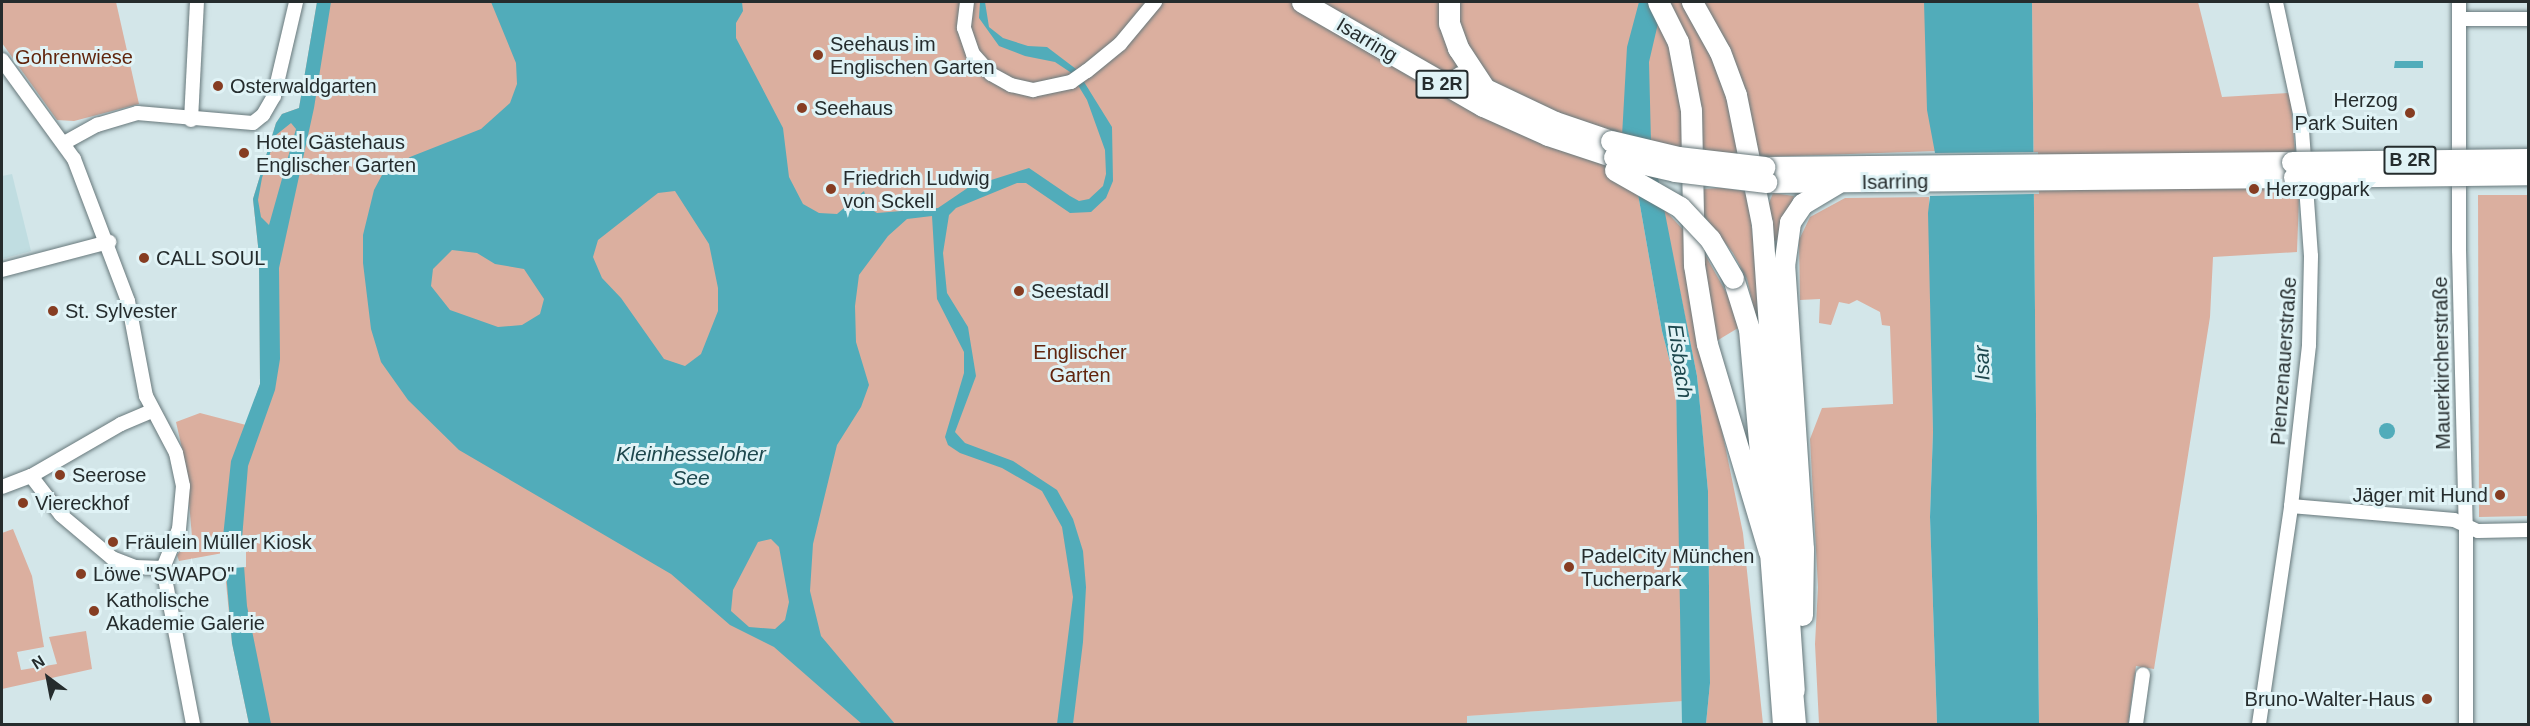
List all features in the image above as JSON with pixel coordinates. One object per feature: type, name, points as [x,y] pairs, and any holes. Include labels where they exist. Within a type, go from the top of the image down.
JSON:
[{"type":"highway","name":"Isarring","points":[[1302,2],[1483,106],[1590,150],[1675,171],[1847,178],[2293,169],[2529,159]]},
{"type":"highway","name":"Isarring","points":[[1330,2],[1424,59],[1488,92],[1555,122],[1614,156]]},
{"type":"highway","points":[[1449,2],[1449,23],[1458,48],[1488,92]]},
{"type":"highway","points":[[1692,2],[1720,52],[1736,94],[1761,224],[1794,690]]},
{"type":"highway","points":[[1663,9],[1685,69],[1691,110],[1694,265],[1707,344],[1769,552]]},
{"type":"highway","points":[[1614,156],[1680,207],[1710,239],[1733,278],[1749,329],[1769,552]]},
{"type":"highway","name":"Isarring","points":[[2293,169],[2529,174]]},
{"type":"highway","points":[[1794,690],[1801,645],[1803,549],[1784,266],[1790,222],[1802,204],[1847,178]]},
{"type":"main road","points":[[1769,552],[1782,724]]},
{"type":"main road","points":[[1794,690],[1797,724]]},
{"type":"street","points":[[191,120],[196,2]]},
{"type":"street","points":[[64,143],[97,125],[137,113],[191,120],[253,123],[263,116],[274,96],[296,2]]},
{"type":"street","points":[[966,2],[964,28],[971,51],[992,74],[1011,85],[1033,90],[1071,82],[1087,71],[1120,44],[1155,2]]},
{"type":"street","name":"Pienzenauerstraße","points":[[2259,724],[2291,506],[2309,345],[2310,212],[2301,118],[2276,2]]},
{"type":"street","name":"Mauerkircherstraße","points":[[2459,2],[2459,250],[2466,527],[2466,724]]},
{"type":"street","points":[[2459,19],[2529,19]]},
{"type":"street","points":[[2,60],[64,143],[84,177],[109,242],[128,301],[152,411],[176,453],[183,486],[179,530],[163,568],[193,724]]},
{"type":"street","points":[[2,270],[109,242]]},
{"type":"street","points":[[2,487],[31,476],[121,424],[152,411]]},
{"type":"street","points":[[31,476],[61,515],[111,558],[135,567],[163,568]]},
{"type":"street","points":[[2291,506],[2454,520],[2478,531],[2529,530]]},
{"type":"street","points":[[2136,724],[2143,674]]},
{"type":"shaded area","points":[[12,174],[31,251],[2,259],[2,176]]},
{"type":"shaded area","points":[[1684,701],[1682,724],[1467,724],[1467,716]]},
{"type":"green space","name":"Gohrenwiese","points":[[2,2],[116,2],[139,104],[74,121],[57,120],[2,43]]},
{"type":"green space","name":"Englischer Garten","points":[[317,2],[1934,2],[1937,151],[1763,157],[1686,148],[1638,194],[1662,331],[1676,385],[1684,701],[1467,716],[1467,724],[249,724],[232,643],[223,553],[179,561],[177,555],[192,537],[186,466],[176,422],[200,413],[246,425],[260,384],[259,255],[253,199],[276,123],[282,114],[299,108]]},
{"type":"green space","points":[[2032,2],[2198,2],[2222,97],[2290,93],[2299,197],[2297,252],[2213,257],[2210,317],[2154,669],[2136,666],[2128,724],[2039,724]]},
{"type":"green space","points":[[1721,188],[1744,191],[1748,198],[1763,322],[1758,327],[1747,279],[1733,253],[1702,213],[1701,189]]},
{"type":"green space","points":[[1773,193],[1794,196],[1779,240],[1774,241],[1768,206]]},
{"type":"green space","points":[[2478,195],[2528,195],[2528,516],[2479,517]]},
{"type":"green space","points":[[1929,197],[1933,432],[1930,517],[1937,724],[1819,724],[1815,644],[1818,587],[1810,439],[1822,408],[1893,404],[1890,326],[1882,325],[1880,312],[1857,300],[1849,304],[1839,302],[1831,325],[1819,323],[1820,299],[1800,300],[1799,240],[1810,217],[1845,198]]},
{"type":"green space","points":[[1663,208],[1703,251],[1735,308],[1738,328],[1705,348],[1743,533],[1763,724],[1706,724],[1710,683],[1708,491],[1697,376]]},
{"type":"green space","points":[[13,529],[32,576],[44,647],[17,652],[21,670],[57,664],[49,637],[86,631],[92,669],[2,689],[2,533]]},
{"type":"water","points":[[317,2],[331,2],[314,108],[279,268],[280,359],[275,390],[248,466],[242,539],[247,606],[271,724],[249,724],[232,643],[223,537],[231,461],[260,384],[259,255],[253,199],[276,123],[282,114],[299,108]],"holes":[[[291,123],[296,129],[269,225],[261,217],[258,200],[262,178],[276,135]]]},
{"type":"water","name":"Kleinhesseloher See","points":[[491,2],[742,2],[743,11],[736,23],[736,38],[783,128],[789,177],[803,204],[819,213],[837,214],[864,191],[869,208],[877,213],[938,208],[969,187],[1029,168],[1079,201],[1089,199],[1103,186],[1106,174],[1105,150],[1087,100],[1070,72],[1055,62],[1025,56],[999,46],[979,18],[980,2],[985,2],[989,27],[1003,38],[1028,46],[1047,47],[1076,69],[1112,127],[1113,181],[1106,198],[1091,212],[1070,213],[1026,183],[1017,183],[956,208],[949,215],[943,253],[947,293],[968,327],[976,376],[955,432],[965,443],[1013,461],[1057,490],[1073,519],[1083,551],[1086,587],[1083,642],[1073,724],[1057,724],[1073,597],[1062,527],[1042,491],[1002,468],[960,453],[948,445],[945,437],[964,373],[964,352],[937,299],[932,216],[907,219],[888,236],[859,275],[855,306],[856,342],[869,385],[861,407],[837,445],[813,544],[810,591],[821,636],[895,724],[862,724],[774,647],[730,625],[671,574],[459,450],[408,400],[381,362],[371,329],[363,263],[363,235],[374,190],[382,175],[410,157],[481,129],[510,103],[517,84],[516,63]],"holes":[[[675,191],[709,244],[718,288],[718,311],[701,354],[685,366],[664,359],[621,298],[602,278],[593,257],[598,240],[658,193]],[[452,250],[477,253],[495,264],[524,269],[544,299],[540,314],[522,325],[498,327],[450,310],[431,286],[433,269]],[[771,539],[779,547],[789,602],[785,620],[775,629],[749,627],[731,611],[733,590],[758,542]]]},
{"type":"water","name":"Eisbach","points":[[1639,2],[1663,2],[1649,62],[1651,142],[1697,376],[1702,426],[1708,491],[1710,683],[1706,724],[1682,724],[1676,385],[1662,331],[1638,194],[1622,136],[1627,47]]},
{"type":"water","name":"Isar","points":[[1924,2],[2032,2],[2039,724],[1937,724],[1930,517],[1933,432],[1928,213],[1935,153],[1927,110]]},
{"type":"water","points":[[2395,61],[2423,61],[2423,68],[2394,68]]},
{"type":"water","points":[[2387,423],[2395,431],[2387,439],[2379,431]]},
{"type":"pier","points":[[2038,152],[2039,194],[1926,196],[1932,153]]},
{"type":"pier","points":[[246,546],[246,567],[220,569],[220,549]]},
{"type":"place","name":"Seehaus im Englischen Garten","points":[[818,55]]},
{"type":"place","name":"Osterwaldgarten","points":[[218,86]]},
{"type":"place","name":"Seehaus","points":[[802,108]]},
{"type":"place","name":"Herzog Park Suiten","points":[[2410,113]]},
{"type":"place","name":"Hotel Gästehaus Englischer Garten","points":[[244,153]]},
{"type":"place","name":"Friedrich Ludwig von Sckell","points":[[831,189]]},
{"type":"place","name":"Herzogpark","points":[[2254,189]]},
{"type":"place","name":"CALL SOUL","points":[[144,258]]},
{"type":"place","name":"Seestadl","points":[[1019,291]]},
{"type":"place","name":"St. Sylvester","points":[[53,311]]},
{"type":"place","name":"Seerose","points":[[60,475]]},
{"type":"place","name":"Jäger mit Hund","points":[[2500,495]]},
{"type":"place","name":"Viereckhof","points":[[23,503]]},
{"type":"place","name":"Fräulein Müller Kiosk","points":[[113,542]]},
{"type":"place","name":"PadelCity München Tucherpark","points":[[1569,567]]},
{"type":"place","name":"Löwe \"SWAPO\"","points":[[81,574]]},
{"type":"place","name":"Katholische Akademie Galerie","points":[[94,611]]},
{"type":"place","name":"Bruno-Walter-Haus","points":[[2427,699]]}]
